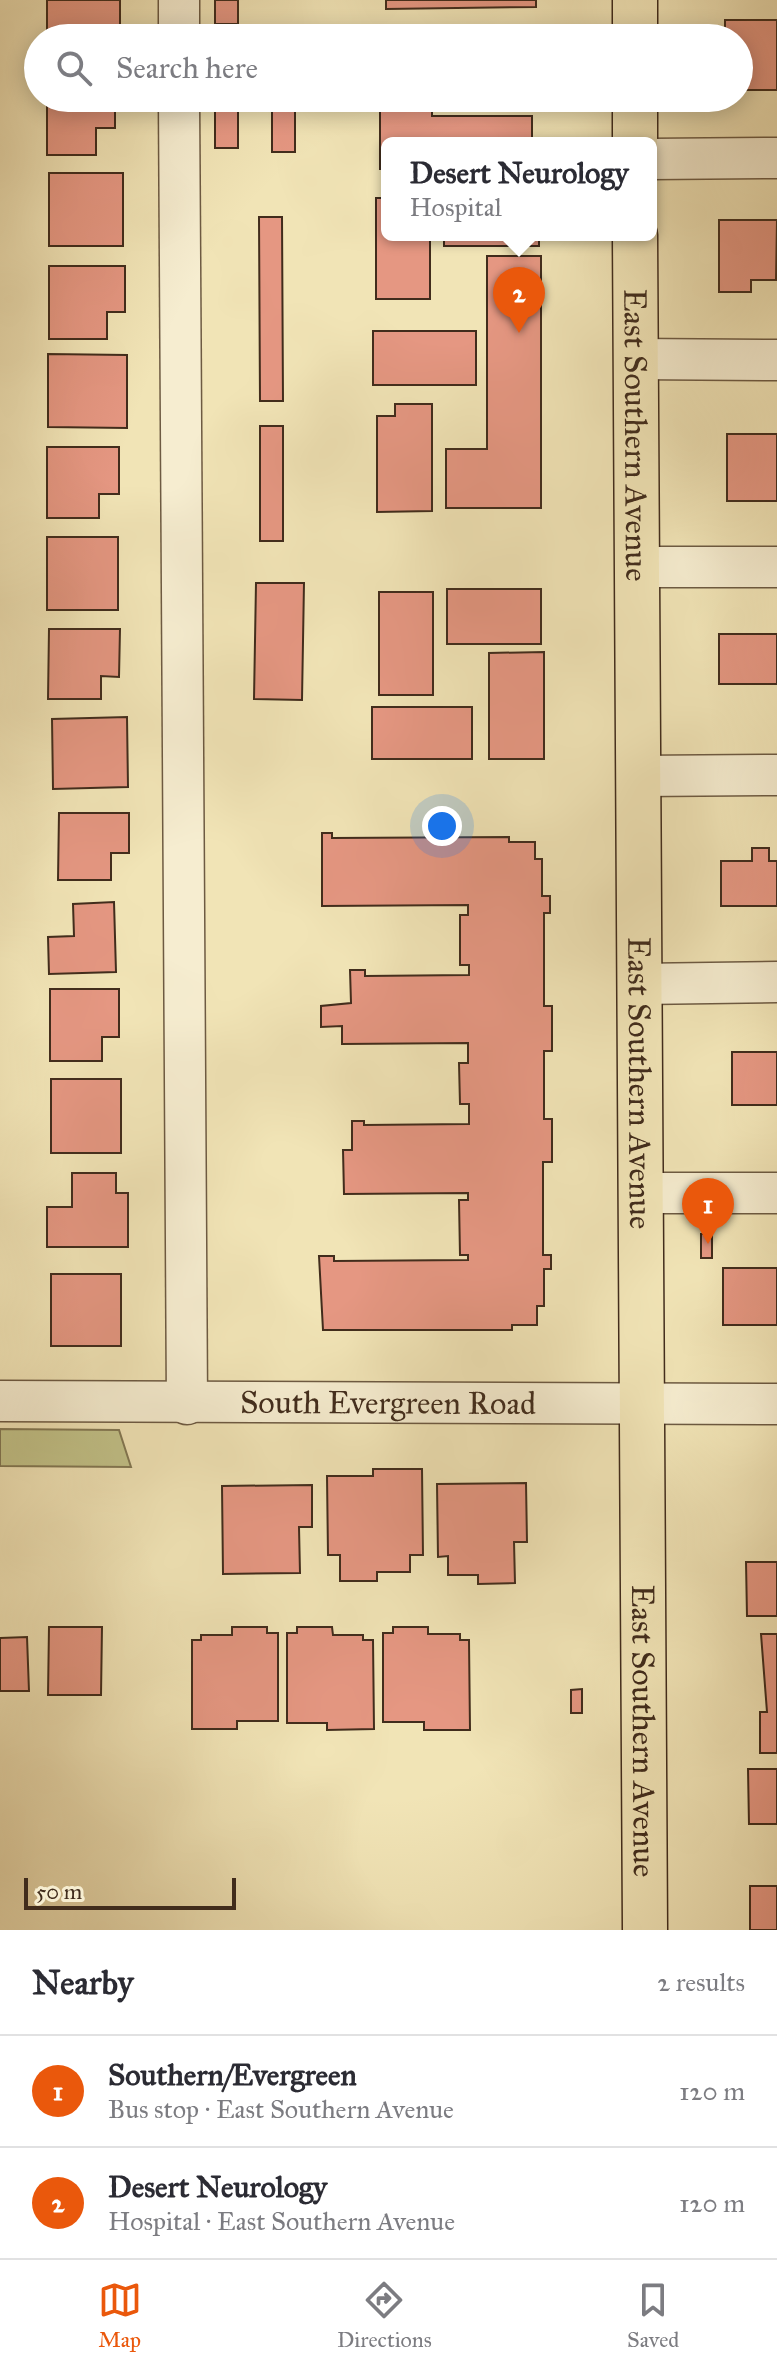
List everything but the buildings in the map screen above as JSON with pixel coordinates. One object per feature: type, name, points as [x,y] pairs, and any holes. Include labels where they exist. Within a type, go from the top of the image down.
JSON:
[{"type":"main road","points":[[635,0],[635,24]]},
{"type":"main road","points":[[635,112],[635,137]]},
{"type":"main road","name":"East Southern Avenue","points":[[635,241],[645,1930]]},
{"type":"street","points":[[179,0],[179,24]]},
{"type":"street","points":[[179,112],[187,1404]]},
{"type":"street","points":[[657,159],[777,158]]},
{"type":"street","points":[[636,359],[777,360]]},
{"type":"street","points":[[638,567],[777,567]]},
{"type":"street","points":[[639,776],[777,775]]},
{"type":"street","points":[[639,984],[777,982]]},
{"type":"street","points":[[640,1193],[777,1193]]},
{"type":"street","name":"South Evergreen Road","points":[[0,1401],[777,1404]]},
{"type":"green space","points":[[0,1429],[119,1430],[131,1467],[0,1466]]},
{"type":"place","name":"Desert Neurology","points":[[519,333]]},
{"type":"place","name":"Southern/Evergreen","points":[[708,1244]]}]
